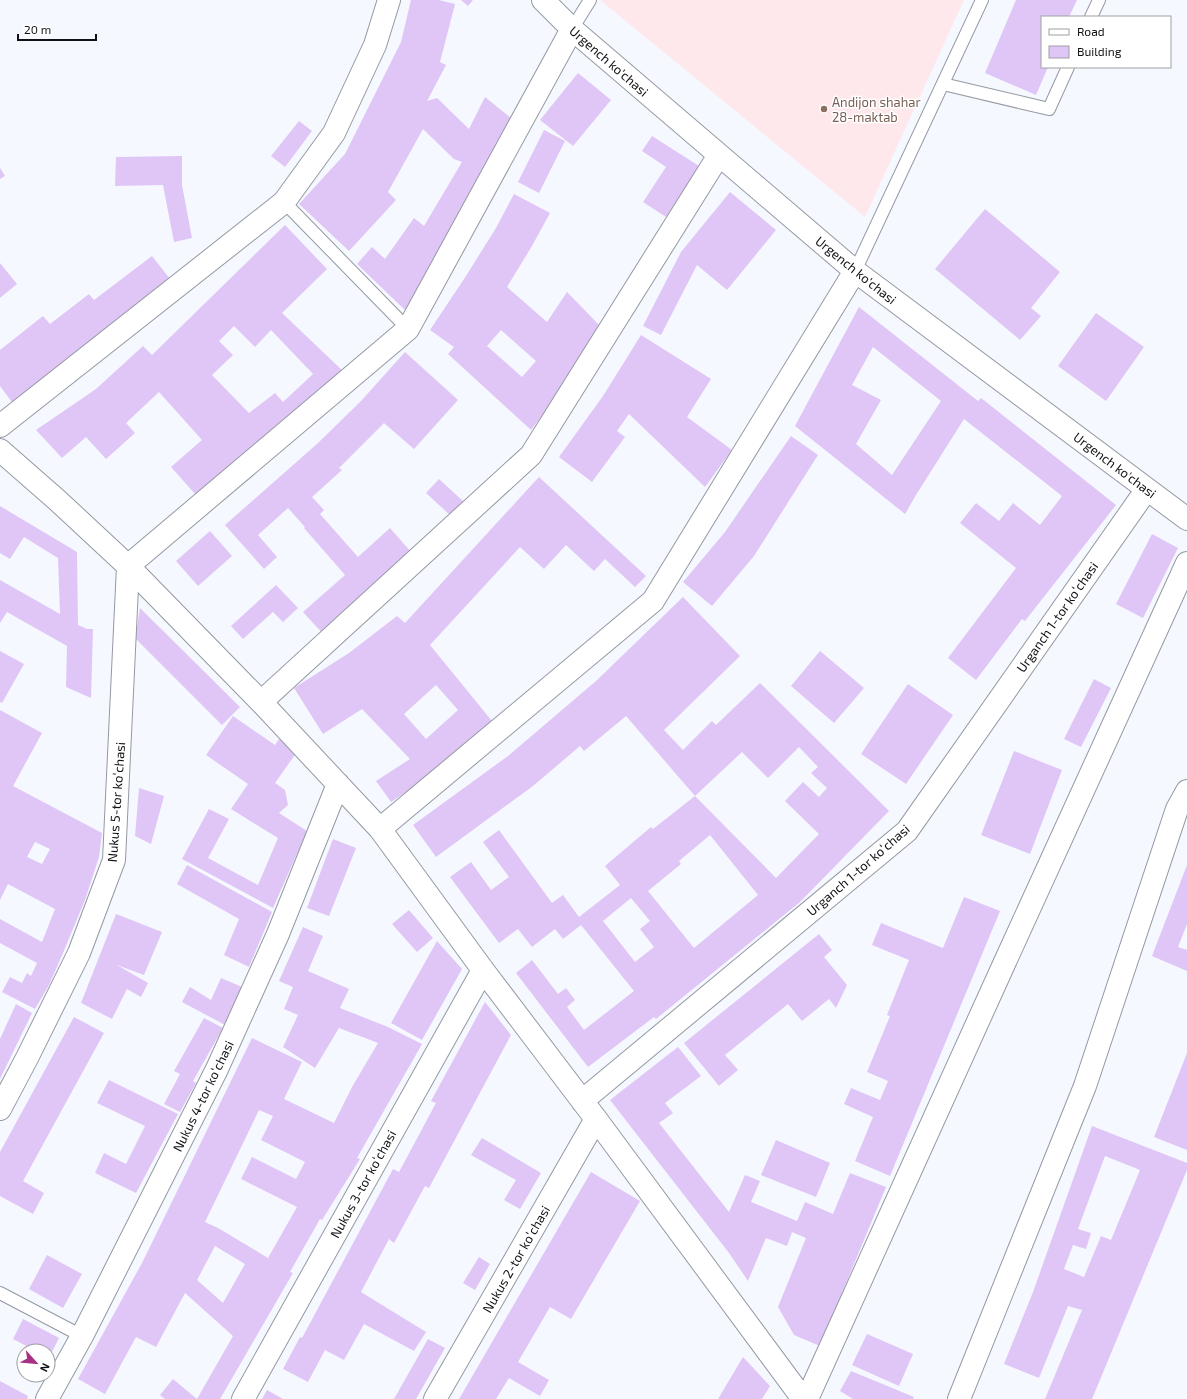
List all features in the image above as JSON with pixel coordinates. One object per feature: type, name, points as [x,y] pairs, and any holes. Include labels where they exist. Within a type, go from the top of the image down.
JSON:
[{"type":"street","points":[[0,426],[284,202],[334,133],[375,45],[389,0]]},
{"type":"street","name":"Urgench ko'chasi","points":[[543,0],[572,29],[855,271],[1187,519]]},
{"type":"street","points":[[128,566],[408,329],[572,29]]},
{"type":"street","points":[[261,702],[531,455],[720,155]]},
{"type":"street","points":[[380,829],[653,601],[855,271]]},
{"type":"street","points":[[0,450],[57,500],[128,566],[261,702],[380,829],[483,970],[596,1119],[803,1399]]},
{"type":"street","name":"Urganch 1-tor koʻchasi","points":[[582,1101],[907,831],[1147,489]]},
{"type":"street","points":[[807,1399],[1187,563]]},
{"type":"street","name":"Nukus 5-tor koʻchasi","points":[[0,1109],[79,953],[114,860],[128,566]]},
{"type":"street","name":"Nukus 4-tor koʻchasi","points":[[47,1399],[82,1336],[217,1069],[278,934],[338,784]]},
{"type":"street","points":[[959,1399],[1085,1086],[1177,809],[1187,791]]},
{"type":"street","name":"Nukus 3-tor koʻchasi","points":[[243,1399],[483,970]]},
{"type":"street","name":"Nukus 2-tor koʻchasi","points":[[435,1399],[596,1119]]},
{"type":"lane","points":[[572,29],[590,0]]},
{"type":"lane","points":[[855,271],[982,0]]},
{"type":"lane","points":[[1091,16],[1099,0]]},
{"type":"lane","points":[[943,84],[1049,109],[1068,68]]},
{"type":"lane","points":[[284,202],[408,329]]},
{"type":"lane","points":[[0,1293],[82,1336]]},
{"type":"shaded area","name":"Andijon shahar 28-maktab","points":[[600,0],[964,0],[865,217]]},
{"type":"building","points":[[411,0],[439,0],[455,4],[440,62],[446,65],[427,101],[437,98],[469,129],[485,97],[512,119],[451,244],[405,310],[357,264],[372,247],[385,259],[414,218],[424,226],[462,162],[454,159],[423,129],[388,192],[396,200],[349,251],[299,204],[345,154],[401,42]]},
{"type":"building","points":[[461,0],[473,0],[468,6]]},
{"type":"building","points":[[1016,0],[1077,0],[1069,16],[1041,16],[1041,68],[1048,68],[1036,95],[985,73]]},
{"type":"building","points":[[578,73],[611,100],[573,146],[540,120]]},
{"type":"building","points":[[299,121],[312,131],[285,167],[271,156]]},
{"type":"building","points":[[544,130],[565,141],[539,193],[518,182]]},
{"type":"building","points":[[652,136],[699,166],[666,217],[643,202],[666,167],[642,151]]},
{"type":"building","points":[[182,156],[182,185],[192,238],[174,242],[163,185],[115,186],[116,157]]},
{"type":"building","points":[[0,168],[5,176],[0,179]]},
{"type":"building","points":[[730,192],[776,230],[727,290],[697,265],[661,335],[643,326],[681,252]]},
{"type":"building","points":[[514,194],[550,213],[507,287],[547,322],[567,292],[602,328],[572,376],[531,430],[448,354],[454,347],[430,330],[496,228]],"holes":[[[501,330],[536,361],[522,377],[487,346]]]},
{"type":"building","points":[[985,209],[1060,272],[1031,308],[1041,316],[1020,340],[935,269]]},
{"type":"building","points":[[285,225],[327,269],[282,313],[344,372],[196,495],[171,467],[202,440],[159,392],[126,423],[135,433],[106,459],[86,437],[62,458],[36,430],[96,389],[143,346],[152,355]],"holes":[[[234,326],[255,347],[271,330],[313,374],[283,402],[275,393],[249,413],[212,375],[233,355],[219,341]]]},
{"type":"building","points":[[152,256],[170,279],[14,405],[0,386],[0,350],[43,316],[50,324],[89,294],[94,300]]},
{"type":"building","points":[[0,263],[17,284],[0,298]]},
{"type":"building","points":[[859,307],[978,401],[981,398],[1116,505],[1025,621],[1022,619],[976,680],[948,658],[1016,568],[960,523],[976,503],[999,521],[1013,503],[1040,525],[1062,496],[964,419],[905,514],[795,426]],"holes":[[[873,347],[941,401],[892,475],[856,444],[881,400],[852,385]]]},
{"type":"building","points":[[1096,313],[1144,347],[1106,401],[1058,366]]},
{"type":"building","points":[[641,335],[711,379],[687,417],[732,450],[705,487],[629,414],[617,431],[625,437],[592,482],[559,457],[603,396]]},
{"type":"building","points":[[405,352],[458,400],[414,449],[384,423],[339,468],[342,470],[312,497],[324,510],[320,514],[358,557],[390,528],[412,553],[325,636],[303,612],[345,575],[288,508],[258,535],[277,557],[264,569],[225,525],[318,443],[361,401]]},
{"type":"building","points":[[791,436],[818,455],[754,556],[712,606],[683,582],[725,532]]},
{"type":"building","points":[[539,477],[646,576],[635,587],[605,559],[594,571],[566,545],[544,569],[520,547],[430,645],[496,726],[448,764],[391,802],[376,781],[410,759],[362,709],[323,734],[294,688],[349,653],[397,616],[405,623]],"holes":[[[436,685],[458,710],[426,739],[404,714]]]},
{"type":"building","points":[[439,479],[464,502],[451,516],[426,493]]},
{"type":"building","points":[[0,506],[77,552],[78,625],[87,629],[93,629],[91,698],[66,687],[67,646],[7,612],[0,623],[0,580],[60,614],[58,558],[24,537],[10,559],[0,553]]},
{"type":"building","points":[[210,531],[232,556],[198,586],[176,561]]},
{"type":"building","points":[[1152,534],[1178,548],[1143,618],[1116,604]]},
{"type":"building","points":[[276,585],[298,608],[283,622],[273,612],[243,639],[231,626]]},
{"type":"building","points":[[683,597],[740,656],[664,730],[683,750],[712,721],[716,725],[760,683],[889,811],[800,902],[656,1019],[654,1017],[588,1067],[516,973],[532,960],[558,994],[566,988],[575,1000],[567,1007],[584,1030],[634,991],[581,925],[563,939],[555,929],[532,947],[518,929],[499,943],[450,877],[471,862],[491,890],[509,877],[483,842],[499,830],[552,903],[563,895],[579,917],[620,885],[605,866],[651,827],[653,829],[695,796],[626,716],[584,751],[580,746],[533,786],[436,857],[413,825],[508,756],[596,681]],"holes":[[[799,747],[818,767],[811,773],[827,788],[819,797],[803,782],[785,801],[819,834],[776,878],[695,796],[742,752],[768,778]],[[710,835],[758,895],[694,948],[648,891],[681,864],[679,861]],[[631,898],[650,921],[640,929],[654,947],[635,962],[603,921]]]},
{"type":"building","points":[[140,608],[240,707],[222,725],[135,638]]},
{"type":"building","points":[[0,651],[24,664],[2,703],[0,702]]},
{"type":"building","points":[[820,651],[864,688],[834,723],[791,686]]},
{"type":"building","points":[[1094,679],[1111,688],[1081,747],[1064,739]]},
{"type":"building","points":[[908,684],[953,715],[906,784],[861,754]]},
{"type":"building","points":[[0,710],[42,733],[13,786],[102,833],[99,857],[85,900],[49,985],[35,1009],[2,992],[10,977],[22,983],[27,973],[31,976],[37,963],[0,943],[0,919],[42,942],[55,909],[8,884],[0,900]],"holes":[[[35,842],[50,849],[42,864],[27,857]]]},
{"type":"building","points":[[233,716],[275,745],[279,739],[297,752],[275,783],[285,790],[288,805],[279,813],[307,831],[273,908],[182,859],[209,809],[229,819],[208,858],[258,885],[278,838],[231,809],[248,784],[206,755]]},
{"type":"building","points":[[1014,751],[1062,770],[1030,854],[981,835]]},
{"type":"building","points":[[139,788],[164,796],[151,844],[135,836]]},
{"type":"building","points":[[333,839],[356,848],[329,916],[307,908]]},
{"type":"building","points":[[187,865],[272,912],[249,967],[224,955],[239,919],[177,884]]},
{"type":"building","points":[[1187,865],[1187,924],[1178,947],[1187,950],[1187,971],[1152,956]]},
{"type":"building","points":[[964,897],[1000,911],[890,1176],[855,1161],[873,1117],[844,1104],[851,1088],[880,1100],[888,1081],[867,1072],[890,1016],[887,1015],[909,960],[872,945],[881,923],[943,948]]},
{"type":"building","points":[[409,910],[433,938],[417,952],[392,924]]},
{"type":"building","points":[[116,914],[162,932],[144,975],[117,965],[148,983],[141,997],[127,989],[112,1019],[81,1003]]},
{"type":"building","points":[[303,927],[323,936],[308,971],[349,989],[340,1008],[388,1027],[422,1044],[357,1158],[360,1159],[322,1220],[320,1219],[290,1272],[293,1273],[220,1399],[197,1399],[233,1336],[185,1293],[156,1347],[136,1337],[105,1394],[78,1379],[142,1263],[252,1038],[302,1062],[284,1099],[334,1123],[352,1087],[378,1043],[339,1028],[315,1068],[283,1047],[298,1015],[284,1009],[293,987],[279,981]],"holes":[[[259,1110],[273,1116],[261,1140],[305,1162],[296,1179],[252,1157],[241,1179],[297,1207],[268,1258],[218,1228],[205,1222]],[[215,1246],[245,1264],[223,1303],[197,1280]]]},
{"type":"building","points":[[819,934],[832,950],[824,957],[847,985],[836,1008],[829,999],[802,1021],[788,1004],[725,1055],[738,1070],[719,1086],[684,1043]]},
{"type":"building","points":[[437,941],[462,969],[422,1040],[391,1023]]},
{"type":"building","points":[[221,978],[242,987],[225,1025],[182,1002],[190,987],[211,1000]]},
{"type":"building","points":[[485,1002],[511,1035],[429,1188],[425,1186],[394,1243],[389,1239],[361,1292],[426,1332],[414,1351],[364,1324],[344,1360],[325,1350],[308,1382],[283,1369],[300,1337],[302,1338],[393,1169],[399,1172],[436,1103],[431,1101]]},
{"type":"building","points":[[16,1004],[32,1013],[0,1079],[0,1039]]},
{"type":"building","points":[[74,1017],[104,1033],[23,1181],[44,1193],[33,1214],[0,1196],[0,1152]]},
{"type":"building","points":[[204,1018],[223,1028],[193,1081],[196,1083],[180,1112],[164,1104],[180,1074],[174,1071]]},
{"type":"building","points":[[678,1047],[701,1076],[665,1103],[673,1113],[659,1123],[729,1212],[745,1175],[760,1181],[751,1202],[797,1221],[805,1202],[833,1214],[850,1173],[886,1187],[820,1346],[794,1335],[778,1307],[806,1238],[792,1232],[787,1246],[766,1238],[748,1281],[729,1253],[610,1100]]},
{"type":"building","points":[[1187,1053],[1187,1150],[1154,1137]]},
{"type":"building","points":[[109,1080],[178,1114],[136,1193],[95,1173],[104,1153],[126,1164],[145,1126],[97,1103]]},
{"type":"building","points":[[1092,1126],[1187,1163],[1187,1170],[1092,1399],[1045,1399],[1082,1310],[1068,1306],[1039,1378],[1004,1364],[1033,1292]],"holes":[[[1105,1156],[1140,1170],[1111,1240],[1101,1236],[1084,1277],[1064,1269],[1073,1245],[1086,1249],[1091,1233],[1078,1229]]]},
{"type":"building","points":[[482,1138],[541,1173],[520,1209],[504,1200],[516,1180],[471,1155]]},
{"type":"building","points":[[776,1140],[830,1163],[816,1197],[761,1175]]},
{"type":"building","points":[[591,1172],[640,1201],[571,1319],[550,1307],[518,1362],[549,1380],[540,1396],[509,1378],[496,1399],[459,1399]]},
{"type":"building","points":[[47,1255],[82,1274],[63,1308],[29,1289]]},
{"type":"building","points":[[479,1257],[490,1264],[475,1290],[463,1283]]},
{"type":"building","points":[[23,1319],[59,1338],[56,1344],[21,1343],[13,1339]]},
{"type":"building","points":[[867,1334],[913,1354],[899,1386],[852,1365]]},
{"type":"building","points":[[428,1339],[445,1348],[416,1399],[394,1399]]},
{"type":"building","points":[[743,1357],[770,1386],[762,1399],[718,1399]]},
{"type":"building","points":[[851,1371],[914,1397],[913,1399],[853,1399],[840,1391]]},
{"type":"building","points":[[173,1379],[197,1399],[165,1399],[160,1395]]},
{"type":"building","points":[[0,1381],[28,1396],[27,1399],[0,1399]]},
{"type":"building","points":[[267,1390],[283,1399],[262,1399]]},
{"type":"place","name":"Andijon shahar 28-maktab","points":[[824,109]]}]
